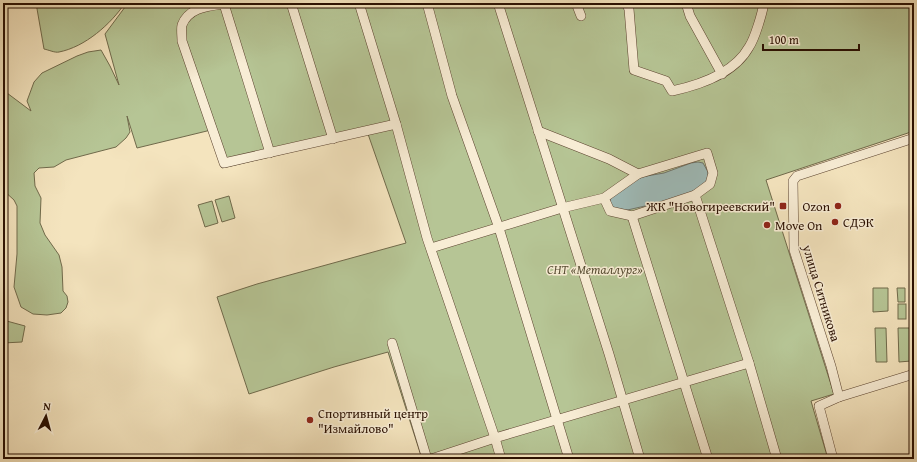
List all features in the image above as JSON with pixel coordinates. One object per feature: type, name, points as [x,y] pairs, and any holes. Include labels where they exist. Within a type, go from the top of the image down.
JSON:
[{"type":"street","points":[[270,153],[227,3],[201,8],[190,13],[182,26],[182,41],[224,164],[396,124]]},
{"type":"street","points":[[291,3],[333,139]]},
{"type":"street","points":[[359,3],[396,124],[431,248],[501,459]]},
{"type":"street","points":[[427,3],[452,96],[499,228],[569,459]]},
{"type":"street","points":[[498,3],[640,459]]},
{"type":"street","points":[[576,3],[581,16]]},
{"type":"street","points":[[626,3],[629,8],[634,70],[666,81],[672,91],[688,87],[722,74],[735,64],[749,48],[764,3]]},
{"type":"street","points":[[686,3],[690,16],[722,74]]},
{"type":"street","points":[[538,131],[609,159],[638,174]]},
{"type":"street","name":"улица Ситникова","points":[[839,397],[794,250],[793,181],[797,176],[914,138]]},
{"type":"street","points":[[431,248],[562,208],[604,198],[638,174],[707,154],[713,173],[710,184],[695,195],[632,216],[610,211],[604,198]]},
{"type":"street","points":[[695,195],[749,363],[777,459]]},
{"type":"street","points":[[632,216],[708,459]]},
{"type":"street","points":[[392,343],[427,459]]},
{"type":"street","points":[[431,459],[495,438],[749,363]]},
{"type":"street","points":[[833,459],[819,406],[839,397],[914,374]]},
{"type":"green space","points":[[36,3],[125,3],[105,26],[88,40],[69,49],[54,52],[44,49]]},
{"type":"green space","name":"СНТ «Металлург»","points":[[128,3],[914,3],[914,131],[766,180],[834,394],[811,401],[828,459],[422,459],[388,352],[334,367],[249,394],[217,297],[257,284],[406,243],[368,134],[222,168],[211,130],[137,148],[127,116],[130,132],[116,147],[66,160],[54,167],[39,168],[34,173],[35,186],[41,198],[40,223],[45,235],[59,255],[62,267],[63,291],[67,296],[68,302],[66,308],[61,313],[47,315],[33,314],[21,307],[14,287],[17,254],[17,206],[14,200],[3,190],[3,97],[7,93],[31,111],[27,101],[34,82],[42,73],[77,56],[88,52],[101,50],[119,85],[105,34]]},
{"type":"green space","points":[[229,196],[235,218],[222,222],[215,200]]},
{"type":"green space","points":[[212,201],[218,223],[205,227],[198,205]]},
{"type":"green space","points":[[873,288],[888,288],[888,311],[873,312]]},
{"type":"green space","points":[[897,288],[905,288],[905,302],[898,302]]},
{"type":"green space","points":[[898,304],[906,304],[906,319],[898,319]]},
{"type":"green space","points":[[3,320],[25,326],[22,342],[3,343]]},
{"type":"green space","points":[[875,328],[886,328],[887,362],[876,362]]},
{"type":"green space","points":[[898,328],[910,328],[911,361],[899,362]]},
{"type":"water","points":[[691,163],[703,163],[708,172],[706,181],[701,187],[680,198],[623,211],[614,209],[610,202],[611,196],[641,177],[664,173]]},
{"type":"place","name":"ЖК \"Новогиреевский\"","points":[[783,206]]},
{"type":"place","name":"Ozon","points":[[838,206]]},
{"type":"place","name":"СДЭК","points":[[835,222]]},
{"type":"place","name":"Move On","points":[[767,225]]},
{"type":"place","name":"Спортивный центр \"Измайлово\"","points":[[310,420]]}]
